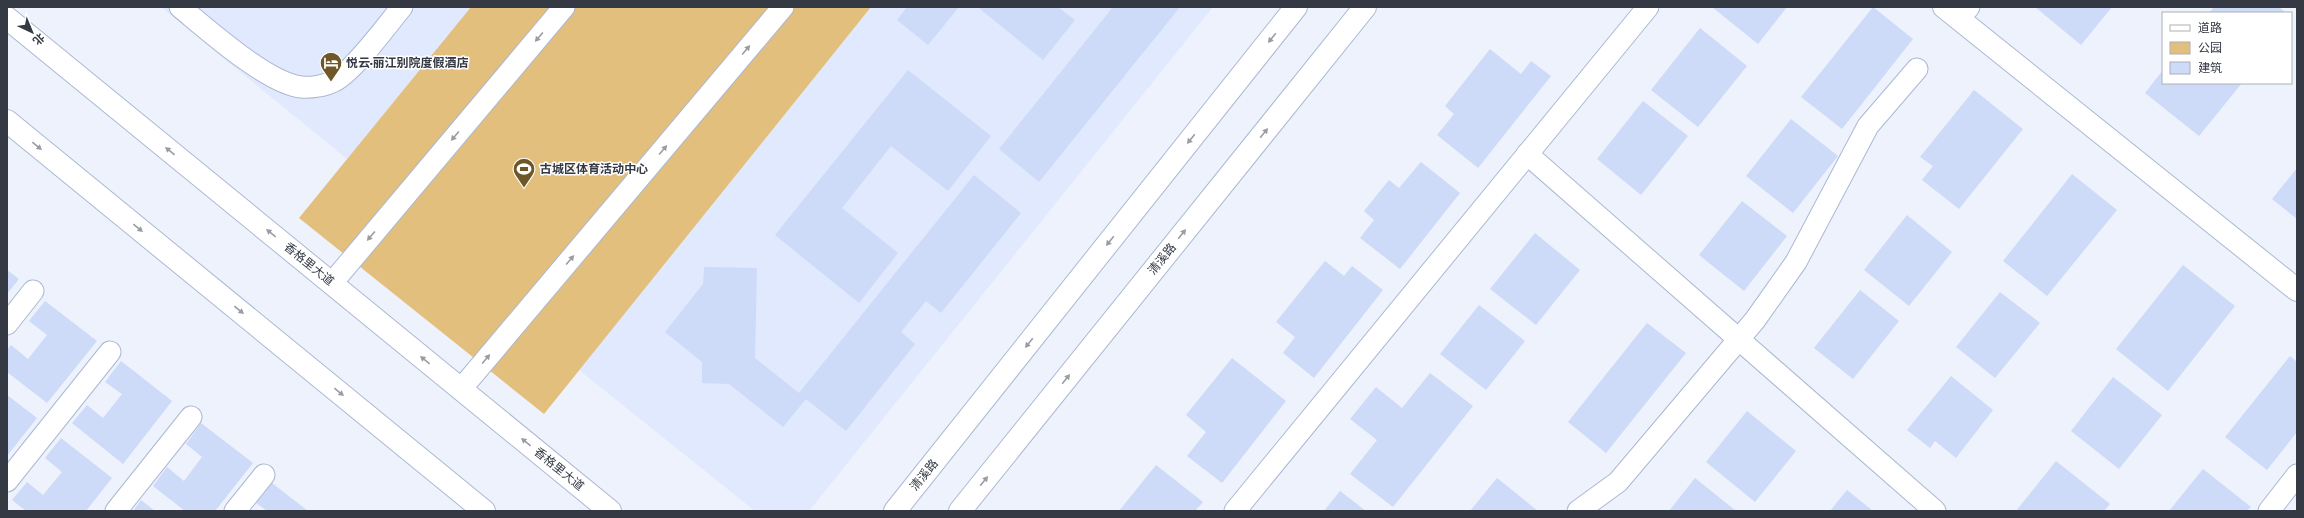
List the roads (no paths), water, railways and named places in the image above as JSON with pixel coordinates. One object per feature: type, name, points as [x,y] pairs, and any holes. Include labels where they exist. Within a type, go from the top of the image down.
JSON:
[{"type":"street","name":"清溪路","points":[[895,511],[1296,7]]},
{"type":"street","name":"清溪路","points":[[960,511],[1365,7]]},
{"type":"street","points":[[1957,11],[2297,290]]},
{"type":"street","name":"香格里大道","points":[[7,18],[610,511]]},
{"type":"street","points":[[7,121],[484,511]]},
{"type":"lane","points":[[180,7],[243,58],[284,83],[302,87],[319,86],[334,81],[347,72],[402,7]]},
{"type":"lane","points":[[332,283],[564,7]]},
{"type":"lane","points":[[461,389],[782,7]]},
{"type":"lane","points":[[1235,511],[1648,7]]},
{"type":"lane","points":[[1578,511],[1618,482],[1755,320],[1796,262],[1868,126],[1917,69]]},
{"type":"lane","points":[[1527,154],[1935,511]]},
{"type":"lane","points":[[7,324],[33,291]]},
{"type":"lane","points":[[7,482],[110,352]]},
{"type":"lane","points":[[116,511],[191,417]]},
{"type":"lane","points":[[235,511],[264,474]]},
{"type":"lane","points":[[2269,511],[2297,475]]},
{"type":"place","name":"悦云·丽江别院度假酒店","points":[[331,82]]},
{"type":"place","name":"古城区体育活动中心","points":[[524,188]]}]
